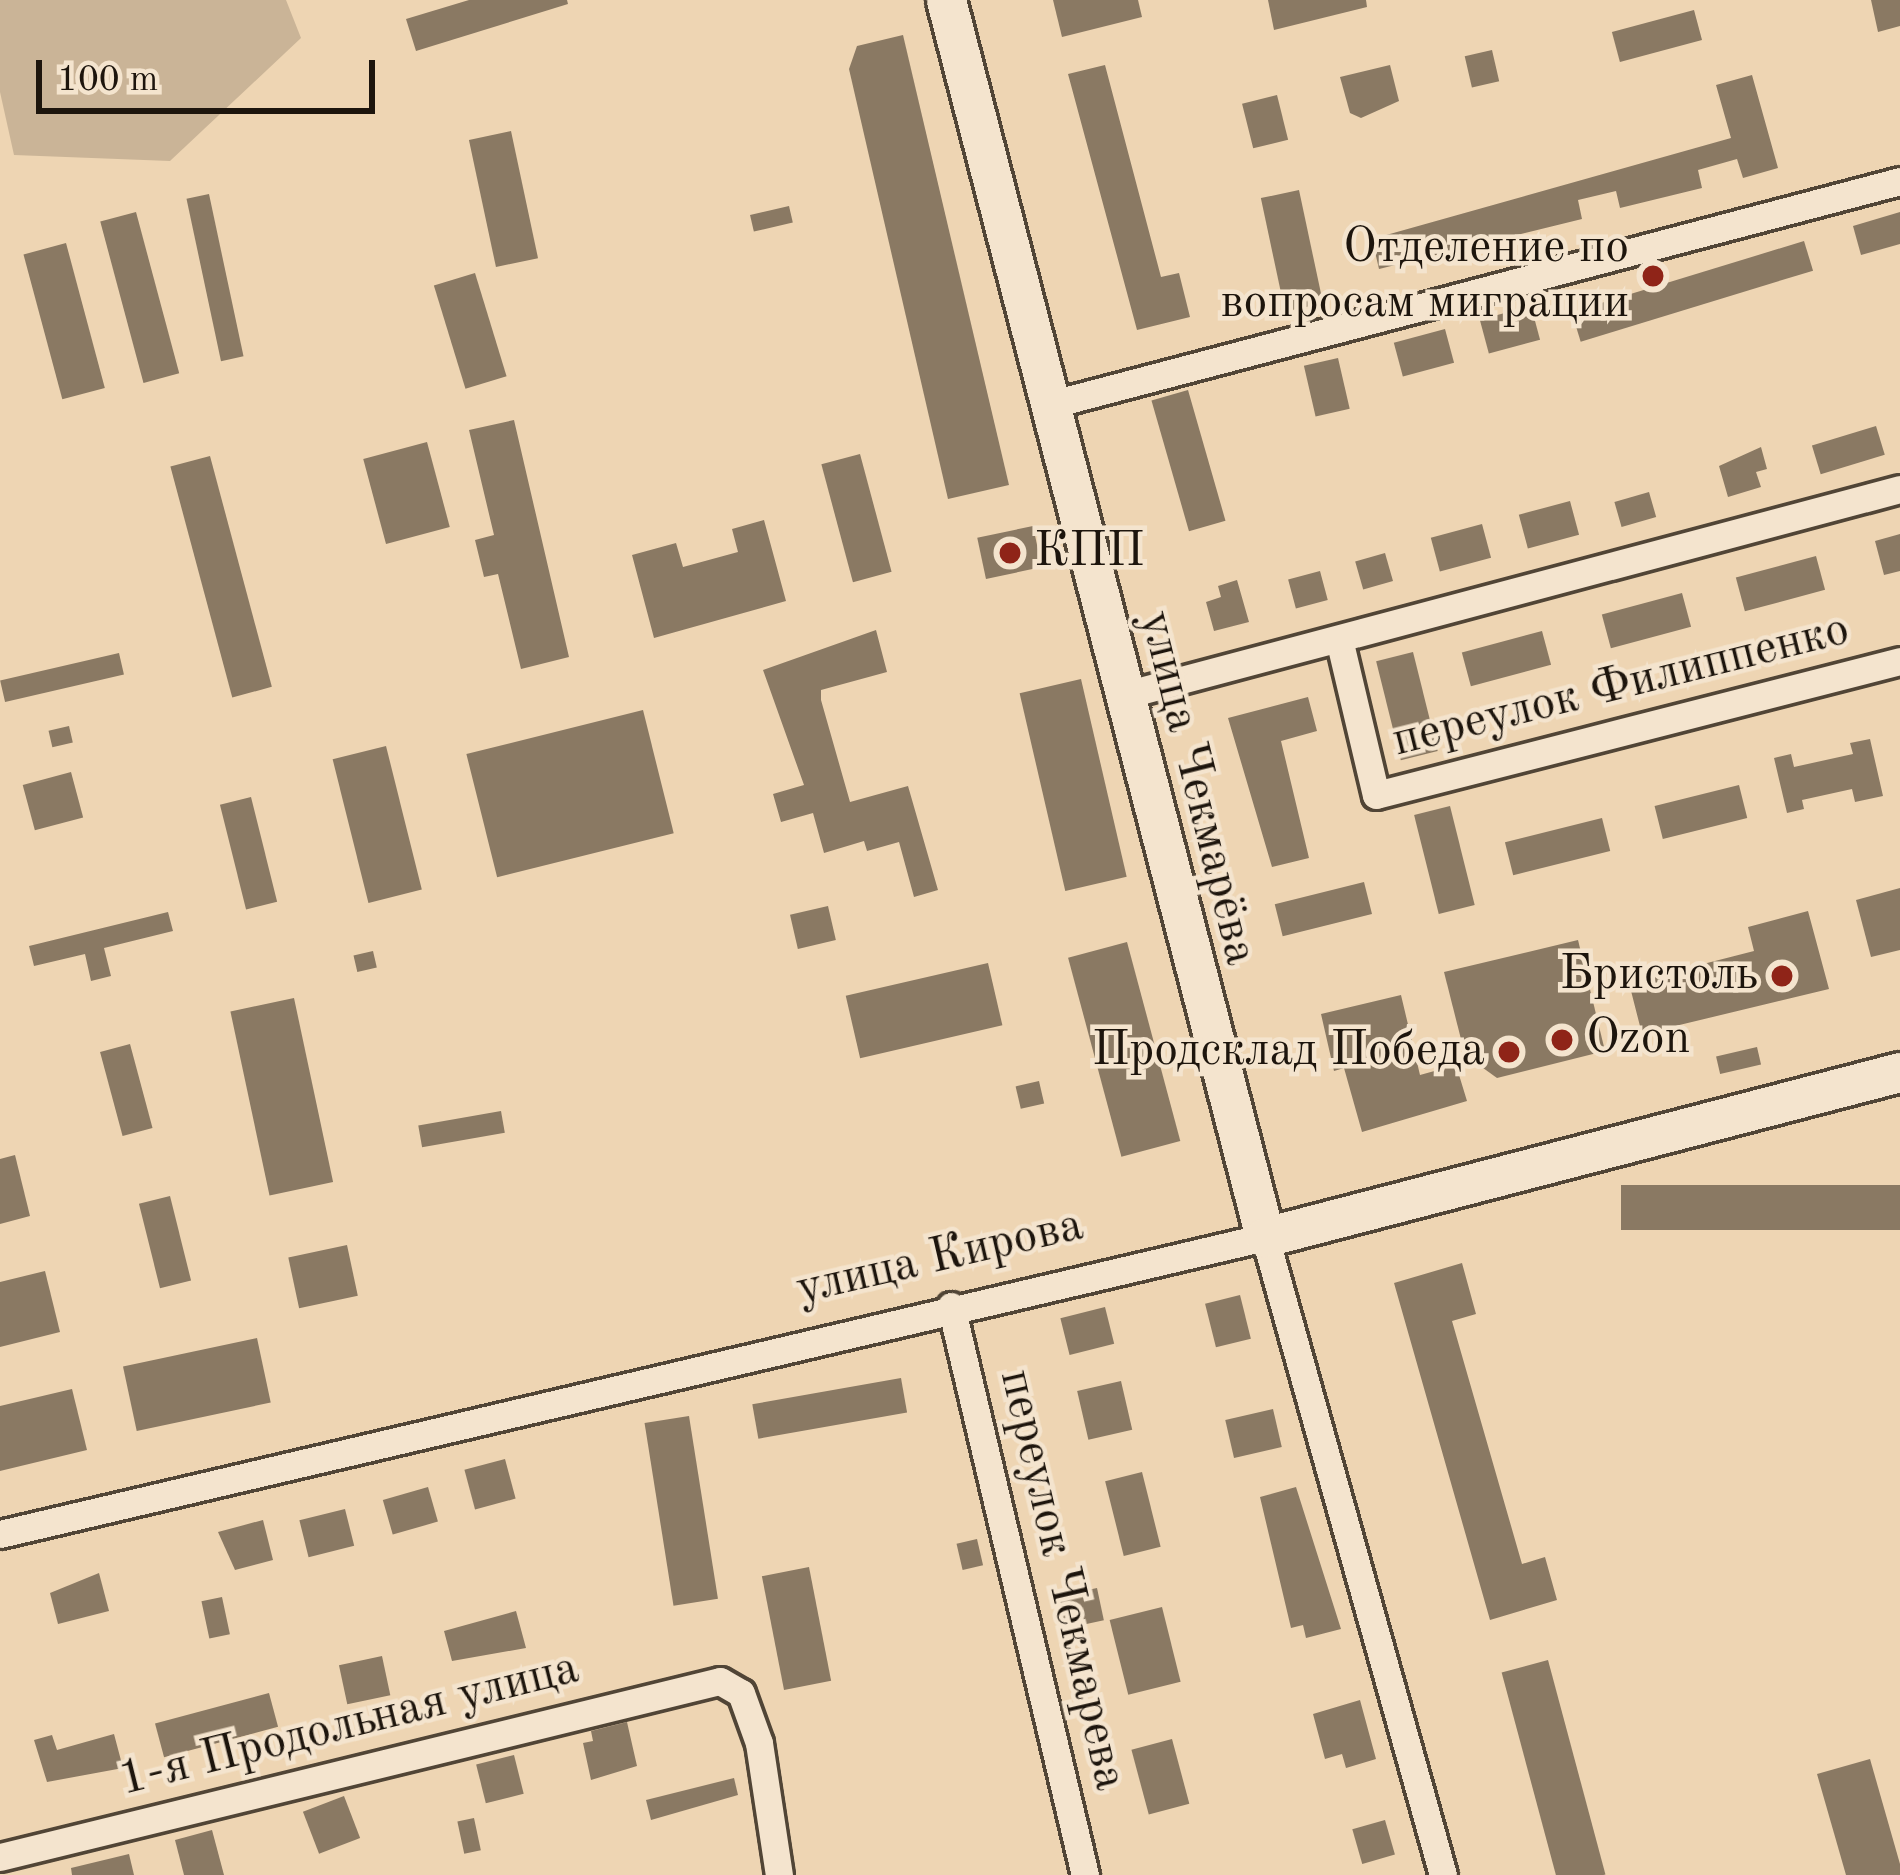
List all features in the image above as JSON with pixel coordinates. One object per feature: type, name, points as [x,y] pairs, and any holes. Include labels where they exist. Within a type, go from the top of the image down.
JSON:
[{"type":"street","name":"улица Чекмарёва","points":[[946,0],[1121,696],[1265,1237],[1443,1875]]},
{"type":"street","points":[[1045,406],[1900,181]]},
{"type":"street","points":[[1121,696],[1340,643],[1900,489]]},
{"type":"street","name":"переулок Филиппенко","points":[[1340,643],[1376,795],[1900,661]]},
{"type":"street","name":"улица Кирова","points":[[0,1534],[951,1306],[1265,1237],[1900,1072]]},
{"type":"street","name":"переулок Чекмарева","points":[[951,1306],[1085,1875]]},
{"type":"street","name":"1-я Продольная улица","points":[[0,1857],[720,1681],[741,1694],[759,1743],[779,1875]]},
{"type":"shaded area","points":[[0,0],[286,0],[301,38],[170,161],[14,155],[0,92]]},
{"type":"building","points":[[469,0],[567,0],[568,4],[416,51],[406,19]]},
{"type":"building","points":[[1053,0],[1138,0],[1142,17],[1062,37]]},
{"type":"building","points":[[1268,0],[1366,0],[1367,7],[1274,30]]},
{"type":"building","points":[[1871,0],[1900,0],[1900,26],[1878,32]]},
{"type":"building","points":[[1694,10],[1702,40],[1620,62],[1612,32]]},
{"type":"building","points":[[903,35],[1009,485],[948,499],[849,69],[857,46]]},
{"type":"building","points":[[1492,50],[1499,81],[1472,87],[1465,56]]},
{"type":"building","points":[[1105,65],[1161,277],[1179,273],[1190,317],[1137,330],[1068,74]]},
{"type":"building","points":[[1390,65],[1399,101],[1361,118],[1350,113],[1340,77]]},
{"type":"building","points":[[1752,75],[1778,168],[1743,178],[1737,159],[1698,170],[1702,188],[1620,208],[1616,191],[1578,200],[1582,219],[1379,269],[1372,239],[1731,138],[1716,85]]},
{"type":"building","points":[[1277,95],[1288,140],[1253,148],[1242,104]]},
{"type":"building","points":[[511,131],[538,258],[496,267],[469,140]]},
{"type":"building","points":[[1299,190],[1323,303],[1285,312],[1261,198]]},
{"type":"building","points":[[209,194],[244,356],[221,361],[187,199]]},
{"type":"building","points":[[789,206],[793,223],[754,232],[750,215]]},
{"type":"building","points":[[136,212],[179,373],[143,383],[100,222]]},
{"type":"building","points":[[1900,212],[1900,244],[1861,255],[1853,226]]},
{"type":"building","points":[[1804,241],[1813,271],[1581,342],[1572,312]]},
{"type":"building","points":[[66,243],[105,388],[62,399],[23,254]]},
{"type":"building","points":[[475,273],[507,376],[465,389],[434,286]]},
{"type":"building","points":[[1531,306],[1540,340],[1489,354],[1480,320]]},
{"type":"building","points":[[1445,329],[1454,363],[1403,377],[1394,343]]},
{"type":"building","points":[[1338,358],[1350,409],[1316,417],[1304,366]]},
{"type":"building","points":[[1188,390],[1225,521],[1189,531],[1151,400]]},
{"type":"building","points":[[514,420],[569,657],[521,669],[498,574],[484,577],[475,540],[494,535],[469,430]]},
{"type":"building","points":[[1876,426],[1885,455],[1821,474],[1812,446]]},
{"type":"building","points":[[427,442],[450,527],[386,544],[363,459]]},
{"type":"building","points":[[1761,447],[1767,469],[1756,472],[1761,487],[1728,497],[1719,466]]},
{"type":"building","points":[[860,454],[892,572],[853,582],[821,464]]},
{"type":"building","points":[[210,456],[272,687],[232,697],[170,467]]},
{"type":"building","points":[[1649,492],[1656,517],[1622,527],[1614,502]]},
{"type":"building","points":[[1570,501],[1579,535],[1528,549],[1519,515]]},
{"type":"building","points":[[764,520],[786,601],[654,638],[632,555],[676,543],[683,567],[738,552],[732,529]]},
{"type":"building","points":[[1482,524],[1491,558],[1440,572],[1431,538]]},
{"type":"building","name":"КПП","points":[[1033,526],[1042,567],[986,579],[977,538]]},
{"type":"building","points":[[1900,534],[1900,571],[1884,575],[1875,541]]},
{"type":"building","points":[[1385,553],[1393,581],[1363,589],[1355,562]]},
{"type":"building","points":[[1816,556],[1825,590],[1745,611],[1736,577]]},
{"type":"building","points":[[1320,571],[1328,600],[1296,609],[1288,580]]},
{"type":"building","points":[[1237,580],[1249,622],[1214,631],[1206,602],[1221,597],[1218,586]]},
{"type":"building","points":[[1682,593],[1691,627],[1611,648],[1602,614]]},
{"type":"building","points":[[876,630],[887,672],[821,690],[821,700],[850,802],[908,786],[938,890],[914,897],[899,842],[867,851],[864,841],[824,853],[813,813],[781,822],[773,794],[804,785],[763,670]]},
{"type":"building","points":[[1542,631],[1551,665],[1471,686],[1462,652]]},
{"type":"building","points":[[1413,652],[1438,751],[1401,760],[1376,661]]},
{"type":"building","points":[[119,653],[124,674],[5,702],[0,680]]},
{"type":"building","points":[[1081,679],[1127,877],[1065,891],[1020,693]]},
{"type":"building","points":[[1308,697],[1317,731],[1281,741],[1309,858],[1272,867],[1228,718]]},
{"type":"building","points":[[643,710],[674,833],[497,877],[466,754]]},
{"type":"building","points":[[69,726],[73,743],[52,747],[49,731]]},
{"type":"building","points":[[1870,739],[1883,796],[1855,802],[1852,789],[1802,800],[1804,809],[1787,813],[1774,758],[1791,754],[1794,767],[1853,754],[1850,743]]},
{"type":"building","points":[[386,746],[422,890],[368,903],[333,759]]},
{"type":"building","points":[[71,772],[83,817],[35,830],[23,785]]},
{"type":"building","points":[[1739,785],[1747,818],[1663,839],[1655,806]]},
{"type":"building","points":[[251,797],[277,902],[246,910],[220,805]]},
{"type":"building","points":[[1450,806],[1475,905],[1439,914],[1414,815]]},
{"type":"building","points":[[1602,818],[1610,851],[1513,875],[1505,842]]},
{"type":"building","points":[[1364,882],[1372,914],[1283,936],[1275,904]]},
{"type":"building","points":[[1900,888],[1900,950],[1871,957],[1856,900]]},
{"type":"building","points":[[828,906],[836,940],[798,949],[790,915]]},
{"type":"building","points":[[1808,911],[1829,989],[1642,1034],[1629,983],[1754,951],[1748,927]]},
{"type":"building","points":[[168,912],[173,931],[104,948],[111,976],[91,981],[85,954],[34,966],[29,946]]},
{"type":"building","points":[[1578,940],[1605,1051],[1497,1078],[1465,1055],[1444,972]]},
{"type":"building","points":[[1127,942],[1180,1141],[1121,1157],[1068,958]]},
{"type":"building","points":[[373,951],[377,968],[357,972],[354,955]]},
{"type":"building","points":[[988,963],[1002,1025],[860,1058],[846,996]]},
{"type":"building","points":[[1401,995],[1420,1075],[1456,1065],[1467,1101],[1362,1132],[1344,1068],[1334,1071],[1321,1014]]},
{"type":"building","points":[[294,998],[333,1182],[270,1195],[230,1012]]},
{"type":"building","points":[[130,1044],[153,1128],[123,1136],[100,1052]]},
{"type":"building","points":[[1757,1047],[1761,1065],[1720,1074],[1716,1056]]},
{"type":"building","points":[[1039,1081],[1044,1103],[1021,1109],[1016,1086]]},
{"type":"building","points":[[501,1111],[505,1133],[422,1147],[418,1126]]},
{"type":"building","points":[[15,1155],[30,1216],[0,1224],[0,1159]]},
{"type":"building","points":[[1621,1185],[1900,1185],[1900,1230],[1621,1230]]},
{"type":"building","points":[[170,1196],[191,1280],[160,1288],[139,1204]]},
{"type":"building","points":[[347,1245],[358,1296],[299,1308],[288,1257]]},
{"type":"building","points":[[1462,1263],[1476,1314],[1452,1321],[1522,1564],[1545,1557],[1557,1600],[1490,1620],[1394,1283]]},
{"type":"building","points":[[45,1271],[60,1332],[0,1347],[0,1282]]},
{"type":"building","points":[[1240,1295],[1251,1339],[1216,1347],[1205,1304]]},
{"type":"building","points":[[1105,1307],[1114,1344],[1070,1355],[1060,1318]]},
{"type":"building","points":[[257,1338],[271,1403],[137,1431],[123,1366]]},
{"type":"building","points":[[901,1378],[907,1412],[758,1439],[752,1404]]},
{"type":"building","points":[[1121,1381],[1132,1430],[1088,1440],[1077,1391]]},
{"type":"building","points":[[72,1389],[87,1450],[0,1471],[0,1406]]},
{"type":"building","points":[[1273,1409],[1282,1447],[1234,1458],[1225,1420]]},
{"type":"building","points":[[689,1416],[718,1599],[673,1606],[645,1423]]},
{"type":"building","points":[[505,1459],[516,1499],[475,1509],[464,1470]]},
{"type":"building","points":[[1142,1472],[1161,1547],[1124,1556],[1105,1481]]},
{"type":"building","points":[[428,1487],[438,1522],[393,1535],[383,1500]]},
{"type":"building","points":[[1296,1487],[1341,1629],[1306,1638],[1303,1625],[1291,1628],[1260,1497]]},
{"type":"building","points":[[345,1509],[354,1546],[309,1557],[299,1520]]},
{"type":"building","points":[[263,1520],[273,1560],[235,1570],[218,1532]]},
{"type":"building","points":[[977,1539],[983,1565],[963,1570],[957,1544]]},
{"type":"building","points":[[809,1567],[831,1681],[784,1690],[762,1576]]},
{"type":"building","points":[[99,1573],[109,1611],[58,1624],[50,1593]]},
{"type":"building","points":[[1097,1588],[1104,1620],[1061,1629],[1054,1597]]},
{"type":"building","points":[[222,1597],[230,1634],[209,1639],[201,1601]]},
{"type":"building","points":[[1162,1607],[1181,1682],[1128,1695],[1110,1620]]},
{"type":"building","points":[[516,1611],[526,1648],[452,1661],[444,1631]]},
{"type":"building","points":[[382,1656],[390,1695],[347,1704],[339,1665]]},
{"type":"building","points":[[1548,1660],[1605,1874],[1556,1875],[1502,1672]]},
{"type":"building","points":[[269,1693],[278,1727],[164,1757],[155,1724]]},
{"type":"building","points":[[1360,1700],[1376,1759],[1346,1768],[1342,1754],[1325,1759],[1313,1714]]},
{"type":"building","points":[[627,1722],[637,1766],[591,1780],[583,1743],[593,1741],[591,1731]]},
{"type":"building","points":[[114,1734],[123,1768],[47,1782],[34,1740],[52,1735],[57,1750]]},
{"type":"building","points":[[1172,1739],[1189,1804],[1149,1815],[1131,1750]]},
{"type":"building","points":[[514,1755],[524,1794],[486,1803],[476,1764]]},
{"type":"building","points":[[1870,1759],[1900,1875],[1846,1875],[1817,1774]]},
{"type":"building","points":[[734,1778],[738,1795],[651,1820],[646,1800]]},
{"type":"building","points":[[344,1796],[360,1838],[319,1854],[303,1812]]},
{"type":"building","points":[[474,1818],[481,1850],[464,1854],[457,1822]]},
{"type":"building","points":[[1385,1820],[1395,1855],[1362,1864],[1352,1829]]},
{"type":"building","points":[[212,1830],[224,1875],[184,1875],[175,1840]]},
{"type":"building","points":[[129,1854],[134,1875],[72,1875],[71,1868]]},
{"type":"place","name":"Отделение по вопросам миграции","points":[[1653,276]]},
{"type":"place","name":"КПП","points":[[1010,553]]},
{"type":"place","name":"Бристоль","points":[[1782,976]]},
{"type":"place","name":"Ozon","points":[[1562,1040]]},
{"type":"place","name":"Продсклад Победа","points":[[1509,1052]]}]
